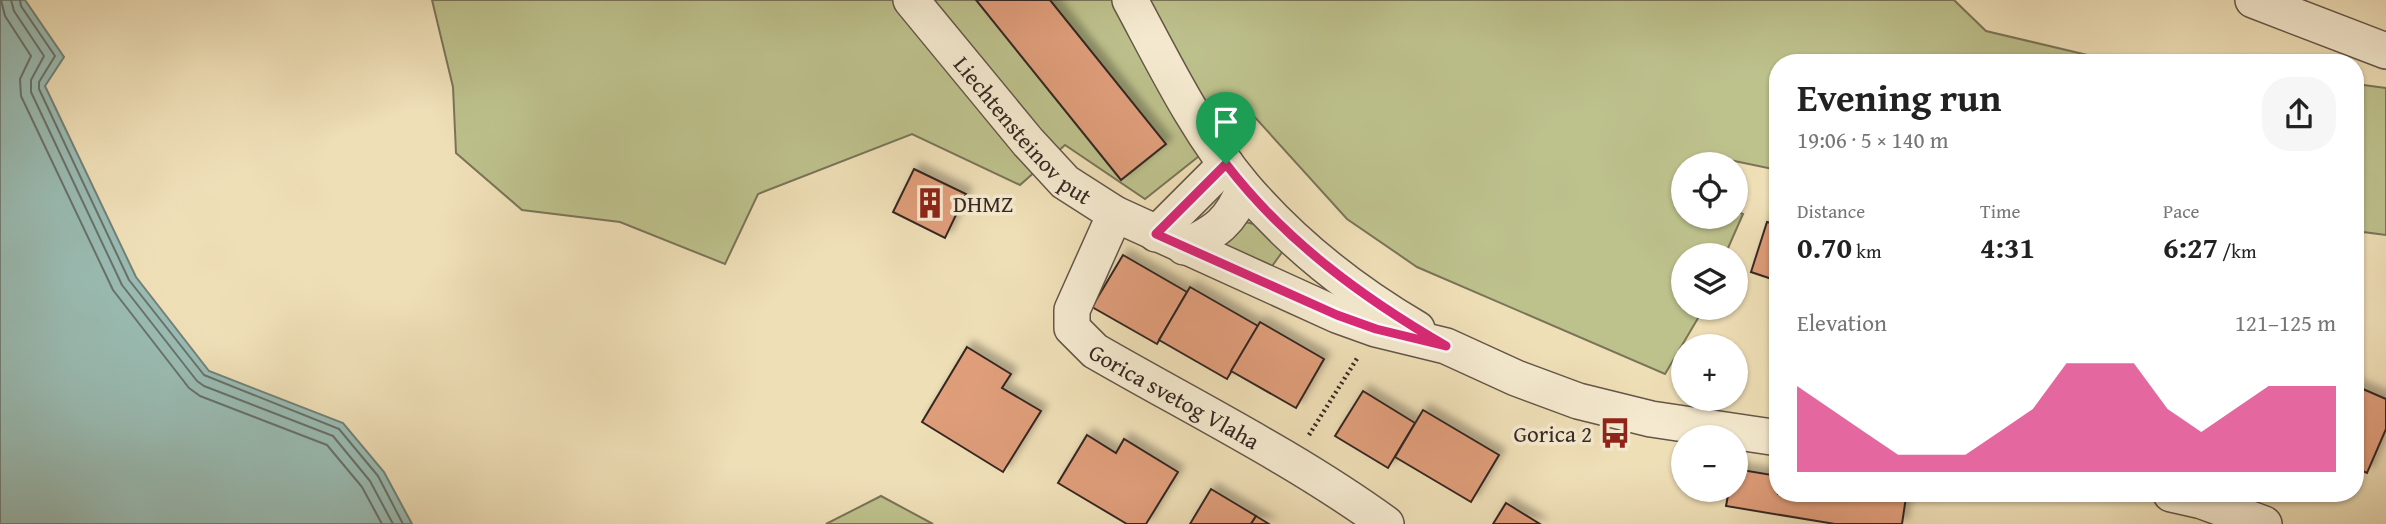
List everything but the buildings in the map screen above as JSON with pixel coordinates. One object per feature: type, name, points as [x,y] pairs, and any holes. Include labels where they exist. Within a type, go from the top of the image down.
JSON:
[{"type":"street","name":"Liechtensteinov put","points":[[911,0],[1065,183],[1115,214],[1337,315],[1376,329],[1446,346],[1516,378],[1578,401],[1651,419],[1769,437]]},
{"type":"street","points":[[1130,0],[1189,107],[1235,176],[1297,241],[1352,286],[1396,317],[1446,346]]},
{"type":"street","points":[[2253,0],[2386,51]]},
{"type":"street","points":[[1170,241],[1235,176]]},
{"type":"street","name":"Gorica svetog Vlaha","points":[[1115,214],[1072,310],[1072,328],[1095,351],[1292,463],[1386,524]]},
{"type":"street","points":[[2189,506],[2264,524]]},
{"type":"path","points":[[1292,463],[1376,329]]},
{"type":"green space","points":[[432,0],[1954,0],[1986,31],[2083,54],[1769,54],[1769,168],[1748,164],[1748,152],[1671,152],[1671,229],[1736,229],[1730,243],[1671,243],[1671,320],[1697,320],[1689,334],[1671,334],[1671,364],[1665,374],[1417,267],[1347,219],[1252,114],[1145,199],[1065,145],[1020,185],[912,134],[758,194],[725,264],[620,222],[522,210],[456,153],[453,87]]},
{"type":"green space","points":[[2364,85],[2386,88],[2386,235],[2364,232]]},
{"type":"green space","points":[[1245,222],[1258,225],[1283,251],[1267,273],[1221,252],[1221,238]]},
{"type":"green space","points":[[881,496],[933,524],[826,524]]},
{"type":"water","points":[[0,0],[25,0],[64,57],[45,86],[136,277],[209,371],[343,423],[384,472],[412,524],[0,524]]},
{"type":"place","name":"DHMZ","points":[[930,203]]},
{"type":"place","name":"Gorica 2","points":[[1615,433]]},
{"type":"route","points":[[1226,164],[1244,188],[1297,241],[1352,286],[1396,317],[1446,346],[1376,329],[1337,315],[1156,234],[1226,164]]}]
